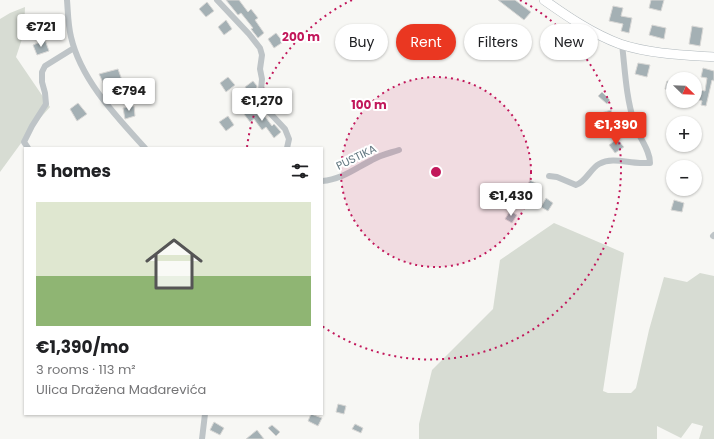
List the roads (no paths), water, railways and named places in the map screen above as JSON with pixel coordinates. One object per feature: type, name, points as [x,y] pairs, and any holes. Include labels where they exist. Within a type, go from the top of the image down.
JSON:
[{"type":"street","points":[[67,0],[70,36],[79,60],[90,80],[107,105],[144,147]]},
{"type":"street","points":[[217,0],[260,48],[262,55],[260,69],[262,79],[260,101],[263,107],[285,129],[289,138],[287,147]]},
{"type":"street","points":[[544,0],[566,16],[595,33],[622,44],[643,50],[714,57]]},
{"type":"street","points":[[550,176],[578,185],[596,166],[604,162],[650,162],[647,151],[634,124],[629,105],[622,44]]},
{"type":"street","points":[[27,147],[24,142],[46,104],[42,82],[42,72],[45,66],[74,48]]},
{"type":"street","name":"PUSTIKA","points":[[323,181],[337,178],[371,160],[399,150]]},
{"type":"street","points":[[202,439],[205,415]]}]
